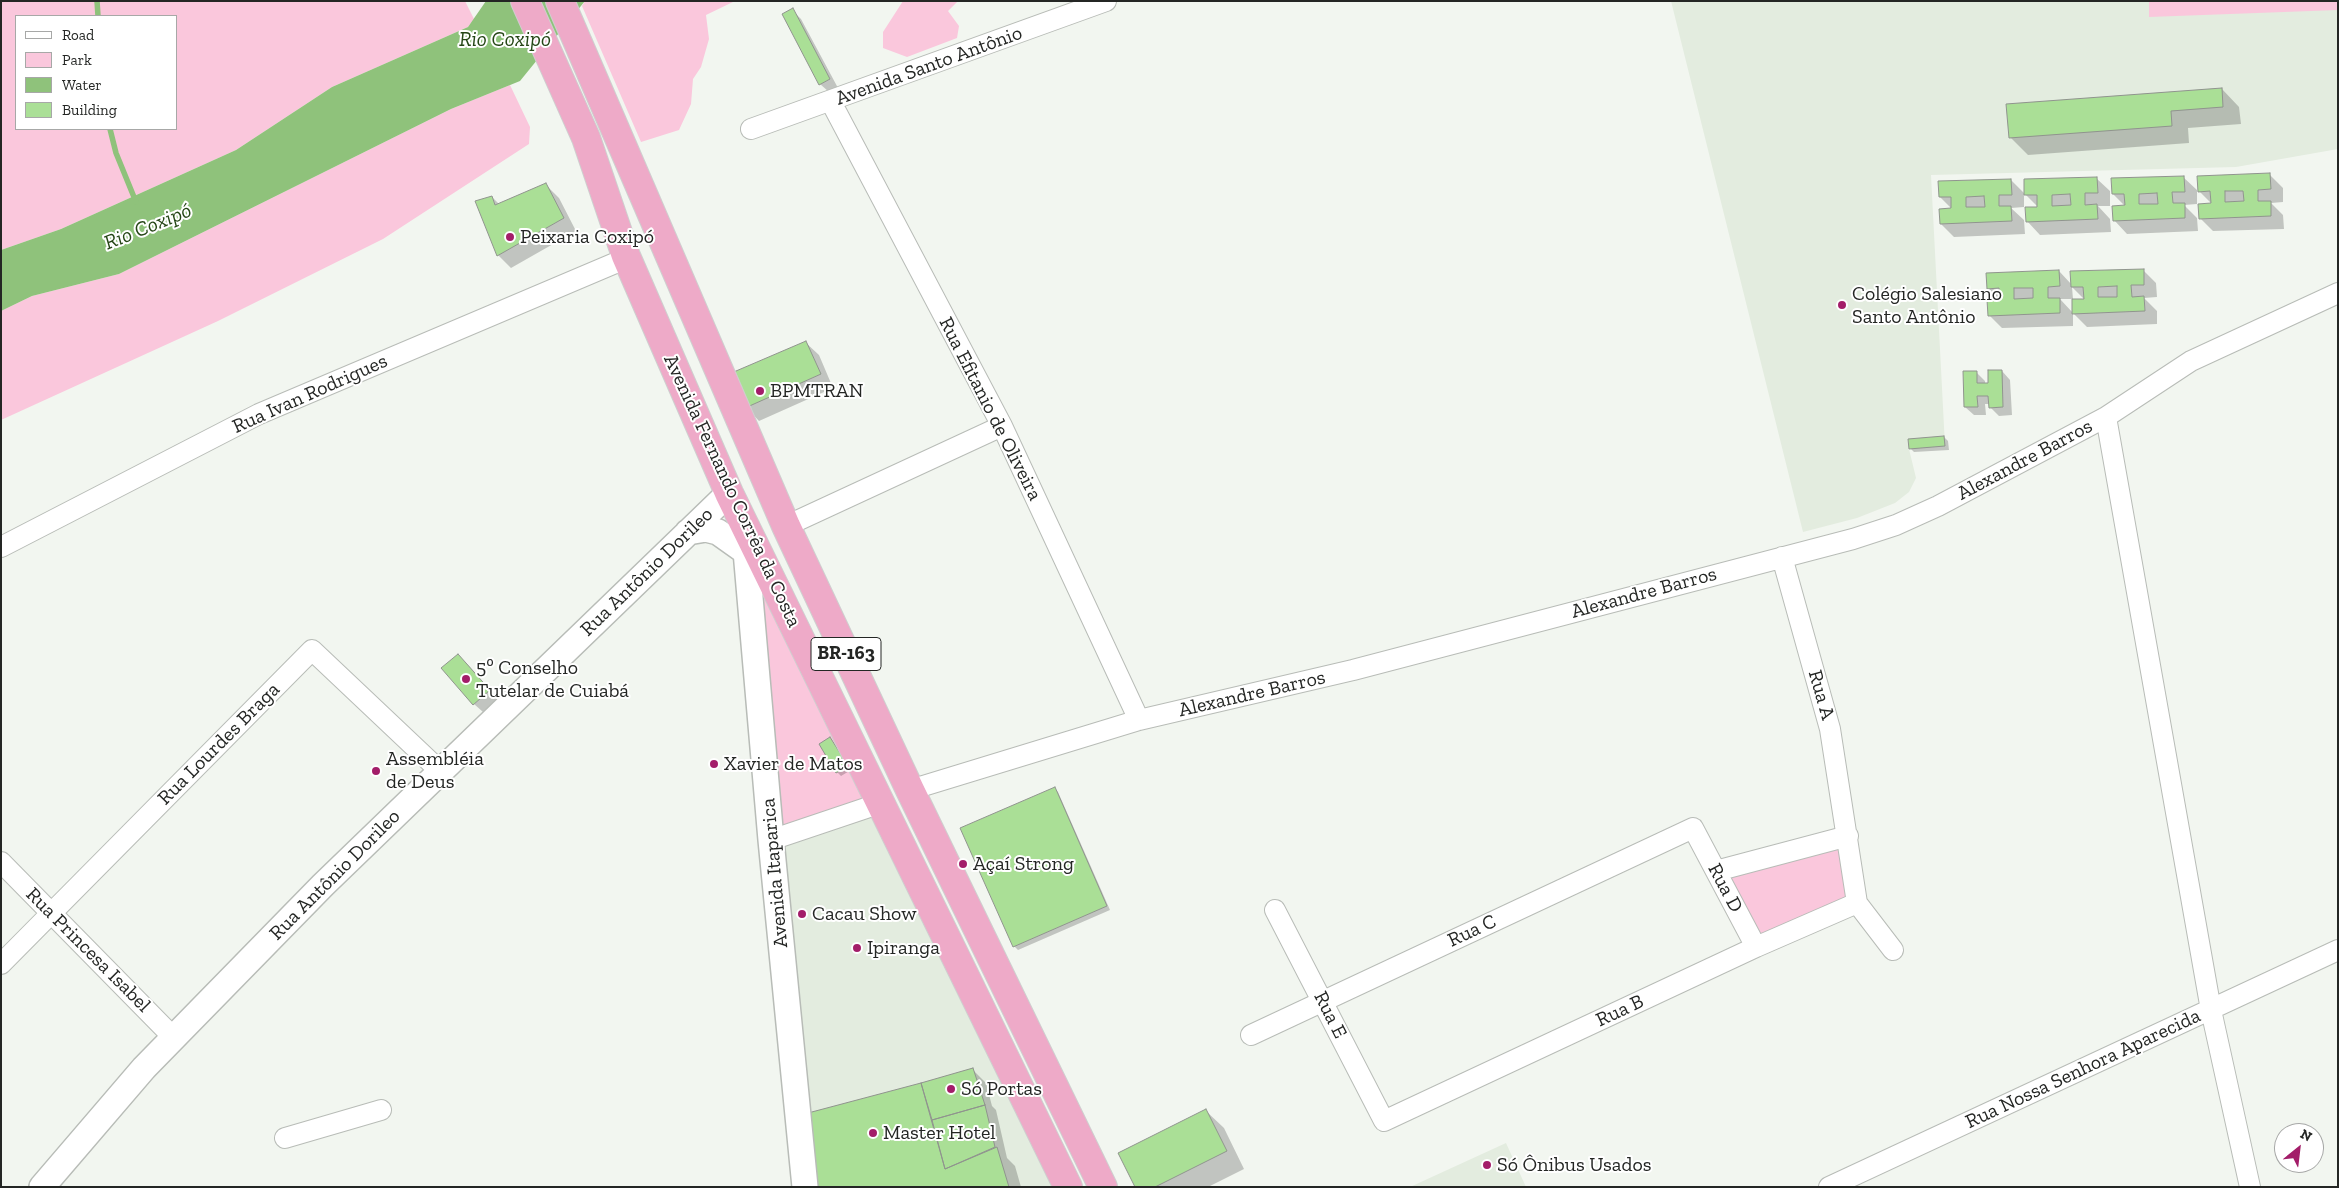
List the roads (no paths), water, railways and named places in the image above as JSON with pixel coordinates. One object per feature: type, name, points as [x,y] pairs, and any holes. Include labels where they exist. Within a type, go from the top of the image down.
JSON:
[{"type":"highway","name":"Avenida Fernando Corrêa da Costa","points":[[524,1],[586,138],[627,258],[753,549],[881,804],[1068,1187]]},
{"type":"highway","name":"Avenida Fernando Corrêa da Costa","points":[[560,1],[625,156],[786,526],[910,790],[1103,1187]]},
{"type":"street","name":"Avenida Santo Antônio","points":[[751,129],[831,102],[1106,1]]},
{"type":"street","name":"Rua Efitanio de Oliveira","points":[[831,102],[1002,426],[1139,720]]},
{"type":"street","name":"Rua Ivan Rodrigues","points":[[1,547],[259,414],[627,258]]},
{"type":"street","name":"Alexandre Barros","points":[[910,790],[1139,720],[1353,670],[1782,556],[1853,539],[1896,525],[1938,506],[2106,417],[2191,361],[2338,293]]},
{"type":"street","points":[[2106,417],[2211,1010],[2250,1187]]},
{"type":"street","points":[[786,526],[1002,426]]},
{"type":"street","name":"Rua Antônio Dorileo","points":[[42,1187],[144,1068],[323,885],[729,493]]},
{"type":"street","points":[[688,532],[706,529],[718,532],[753,549]]},
{"type":"street","name":"Avenida Itaparica","points":[[753,549],[771,840],[805,1187]]},
{"type":"street","name":"Rua A","points":[[1782,556],[1830,729],[1848,836],[1856,903]]},
{"type":"street","name":"Rua Lourdes Braga","points":[[1,964],[312,650],[440,771]]},
{"type":"street","points":[[771,840],[881,804]]},
{"type":"street","name":"Rua D","points":[[1694,828],[1756,947]]},
{"type":"street","name":"Rua C","points":[[1251,1035],[1694,828]]},
{"type":"street","points":[[1716,871],[1848,836]]},
{"type":"street","name":"Rua Princesa Isabel","points":[[1,862],[174,1038]]},
{"type":"street","points":[[1856,903],[1893,950]]},
{"type":"street","name":"Rua B","points":[[1384,1121],[1756,947],[1856,903]]},
{"type":"street","name":"Rua E","points":[[1275,910],[1384,1121]]},
{"type":"street","name":"Rua Nossa Senhora Aparecida","points":[[1829,1187],[2338,950]]},
{"type":"street","points":[[285,1138],[381,1110]]},
{"type":"water","name":"Rio Coxipó","points":[[486,1],[585,1],[520,81],[451,109],[119,274],[32,296],[1,311],[1,250],[61,229],[236,150],[332,87],[468,27]]},
{"type":"waterway","points":[[97,1],[98,15]]},
{"type":"waterway","points":[[110,130],[116,153],[136,202]]},
{"type":"place","name":"Peixaria Coxipó","points":[[510,237]]},
{"type":"place","name":"Colégio Salesiano Santo Antônio","points":[[1842,305]]},
{"type":"place","name":"BPMTRAN","points":[[760,391]]},
{"type":"place","name":"5⁰ Conselho Tutelar de Cuiabá","points":[[466,679]]},
{"type":"place","name":"Xavier de Matos","points":[[714,764]]},
{"type":"place","name":"Assembléia de Deus","points":[[376,771]]},
{"type":"place","name":"Açaí Strong","points":[[963,864]]},
{"type":"place","name":"Cacau Show","points":[[802,914]]},
{"type":"place","name":"Ipiranga","points":[[857,948]]},
{"type":"place","name":"Só Portas","points":[[951,1089]]},
{"type":"place","name":"Master Hotel","points":[[873,1133]]},
{"type":"place","name":"Só Ônibus Usados","points":[[1487,1165]]}]
